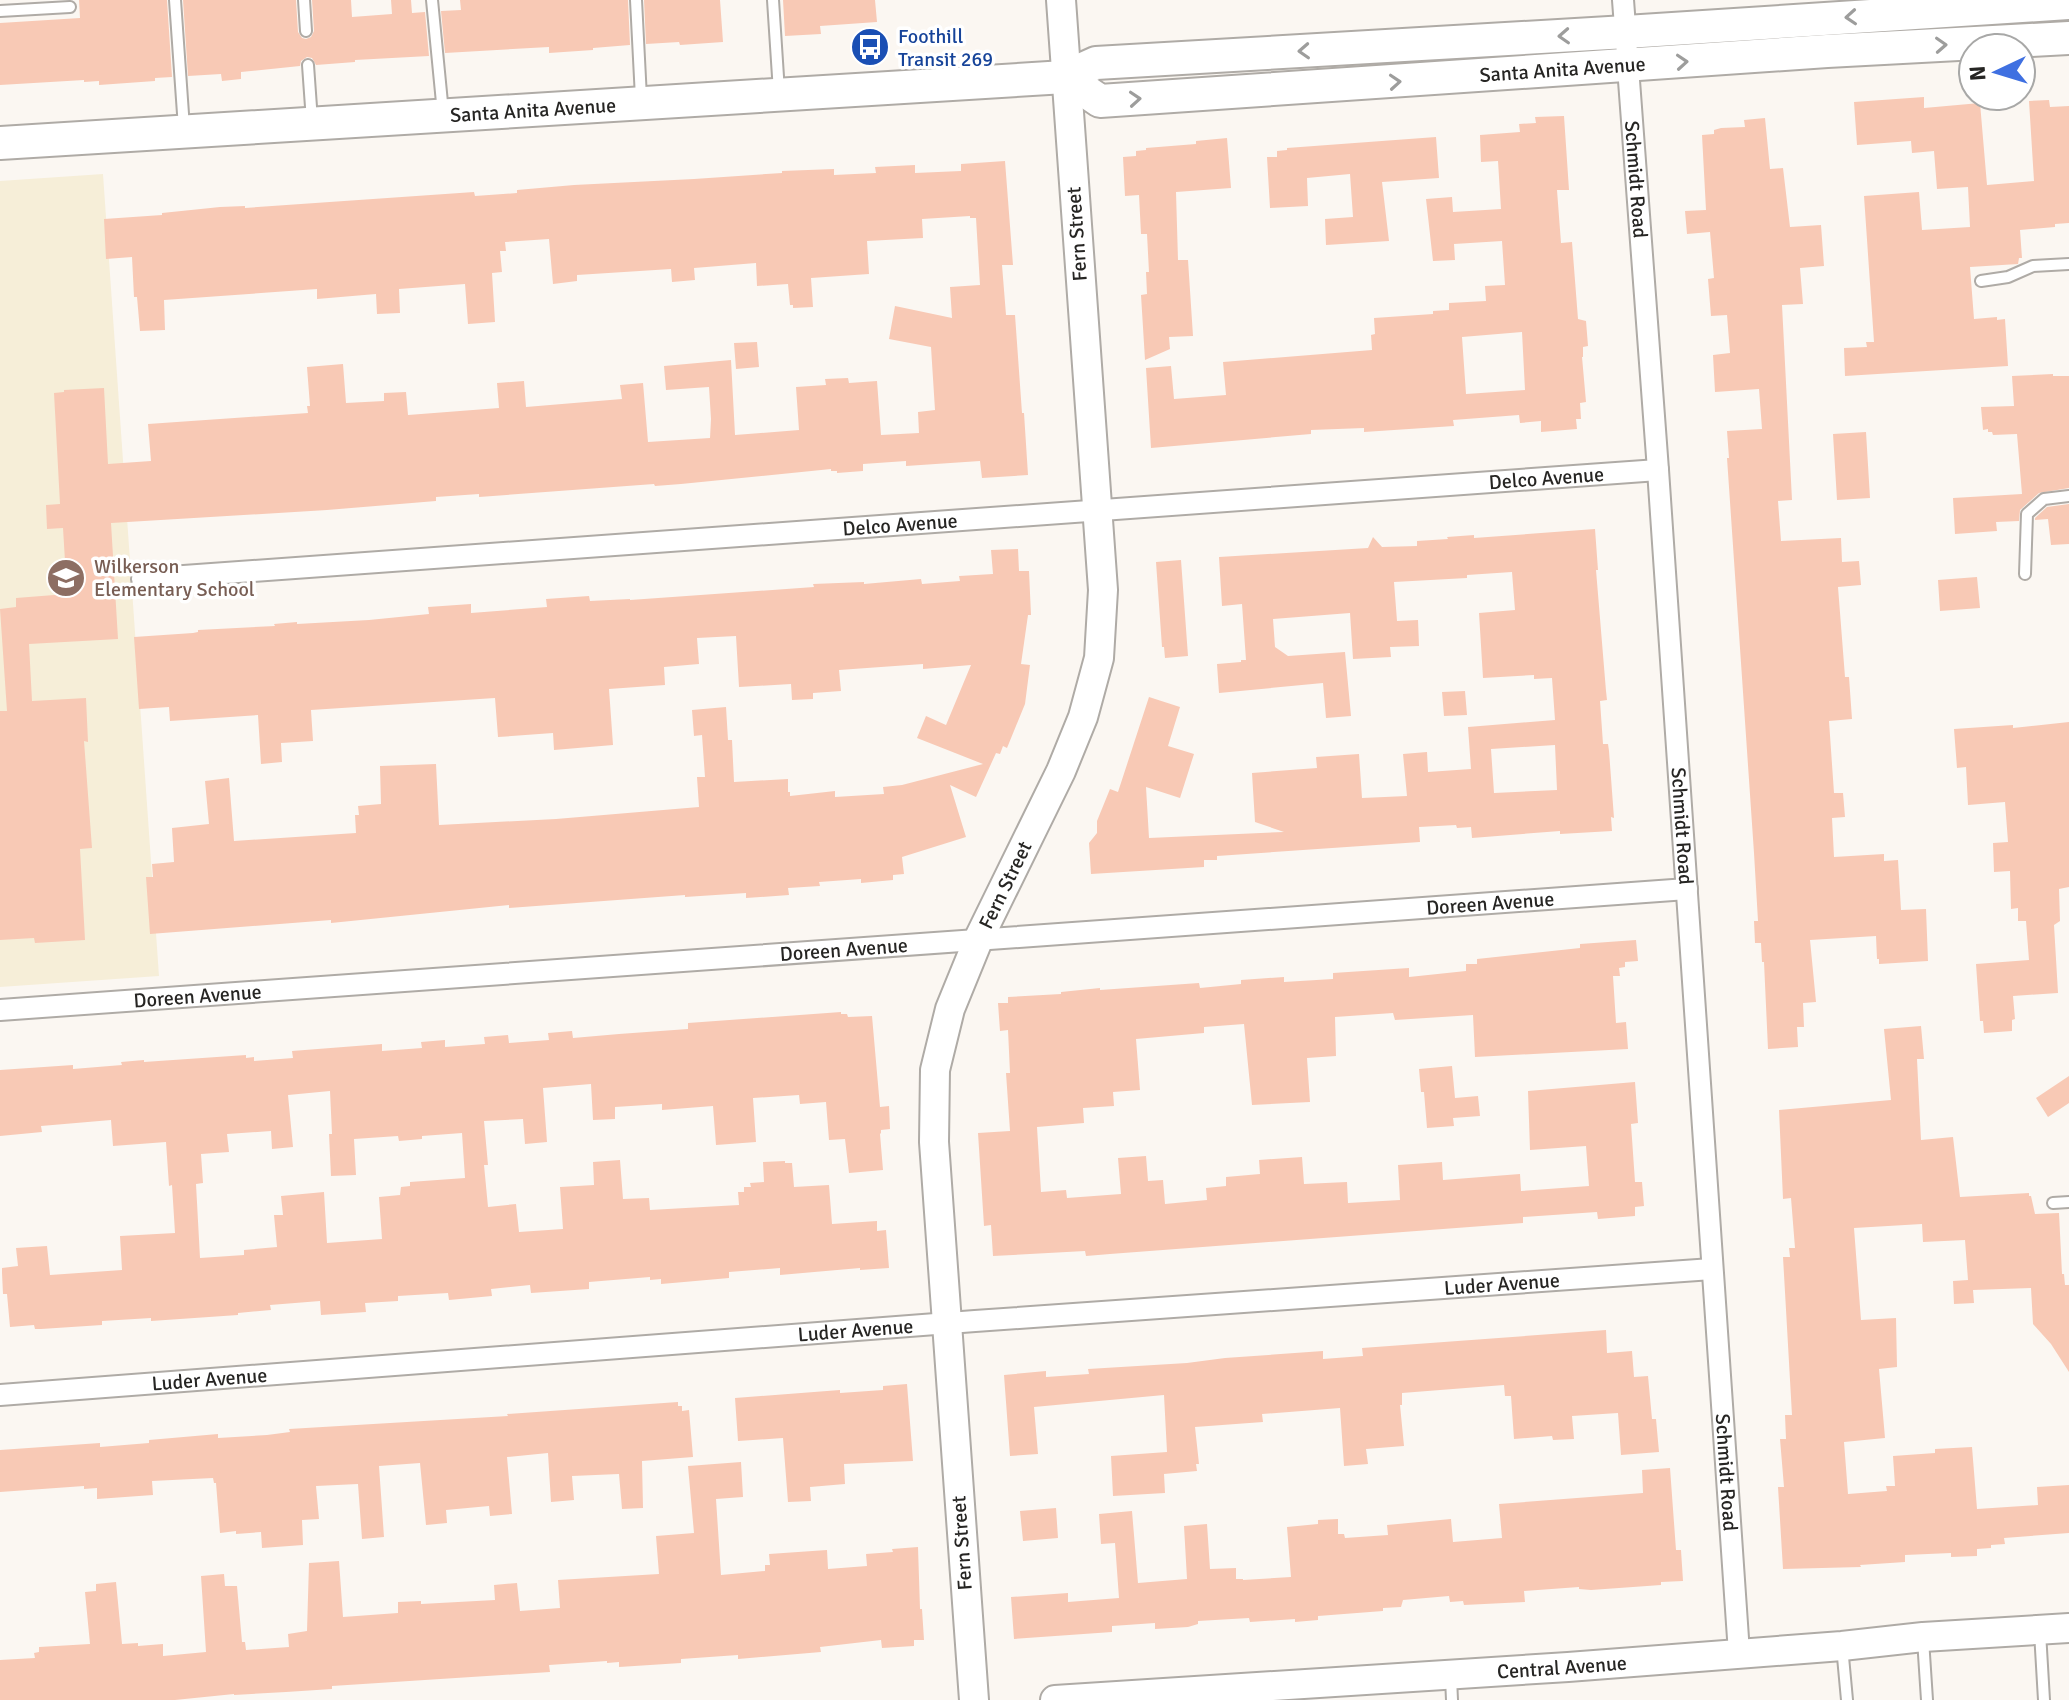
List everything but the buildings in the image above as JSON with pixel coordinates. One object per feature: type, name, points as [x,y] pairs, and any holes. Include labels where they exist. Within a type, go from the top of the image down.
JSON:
[{"type":"main road","name":"Santa Anita Avenue","points":[[0,143],[1065,77],[1096,63],[2069,3]]},
{"type":"main road","name":"Santa Anita Avenue","points":[[1065,77],[1100,101],[1827,51],[2069,38]]},
{"type":"street","name":"Fern Street","points":[[974,1700],[934,1142],[935,1070],[950,1009],[979,938],[1061,771],[1083,717],[1099,658],[1103,590],[1061,0]]},
{"type":"street","name":"Schmidt Road","points":[[1623,0],[1739,1653]]},
{"type":"street","name":"Delco Avenue","points":[[142,579],[1658,470]]},
{"type":"street","name":"Doreen Avenue","points":[[0,1010],[1687,889]]},
{"type":"street","name":"Luder Avenue","points":[[0,1395],[1712,1269]]},
{"type":"street","name":"Central Avenue","points":[[1055,1700],[1451,1687],[1568,1667],[2069,1628]]},
{"type":"lane","points":[[175,0],[184,130]]},
{"type":"lane","points":[[304,0],[306,31]]},
{"type":"lane","points":[[432,0],[443,115]]},
{"type":"lane","points":[[636,0],[641,103]]},
{"type":"lane","points":[[773,0],[779,94]]},
{"type":"lane","points":[[0,11],[70,7]]},
{"type":"lane","points":[[308,65],[312,123]]},
{"type":"lane","points":[[1981,281],[2008,277],[2033,266],[2069,264]]},
{"type":"lane","points":[[2025,574],[2027,514],[2044,499],[2069,496]]},
{"type":"lane","points":[[2053,1203],[2069,1202]]},
{"type":"lane","points":[[2039,1630],[2044,1700]]},
{"type":"lane","points":[[1923,1637],[1927,1700]]},
{"type":"lane","points":[[1842,1646],[1847,1700]]},
{"type":"shaded area","name":"Wilkerson Elementary School","points":[[103,174],[159,976],[0,987],[0,181]]},
{"type":"place","name":"Foothill Transit 269","points":[[870,47]]},
{"type":"place","name":"Wilkerson Elementary School","points":[[66,578]]}]
